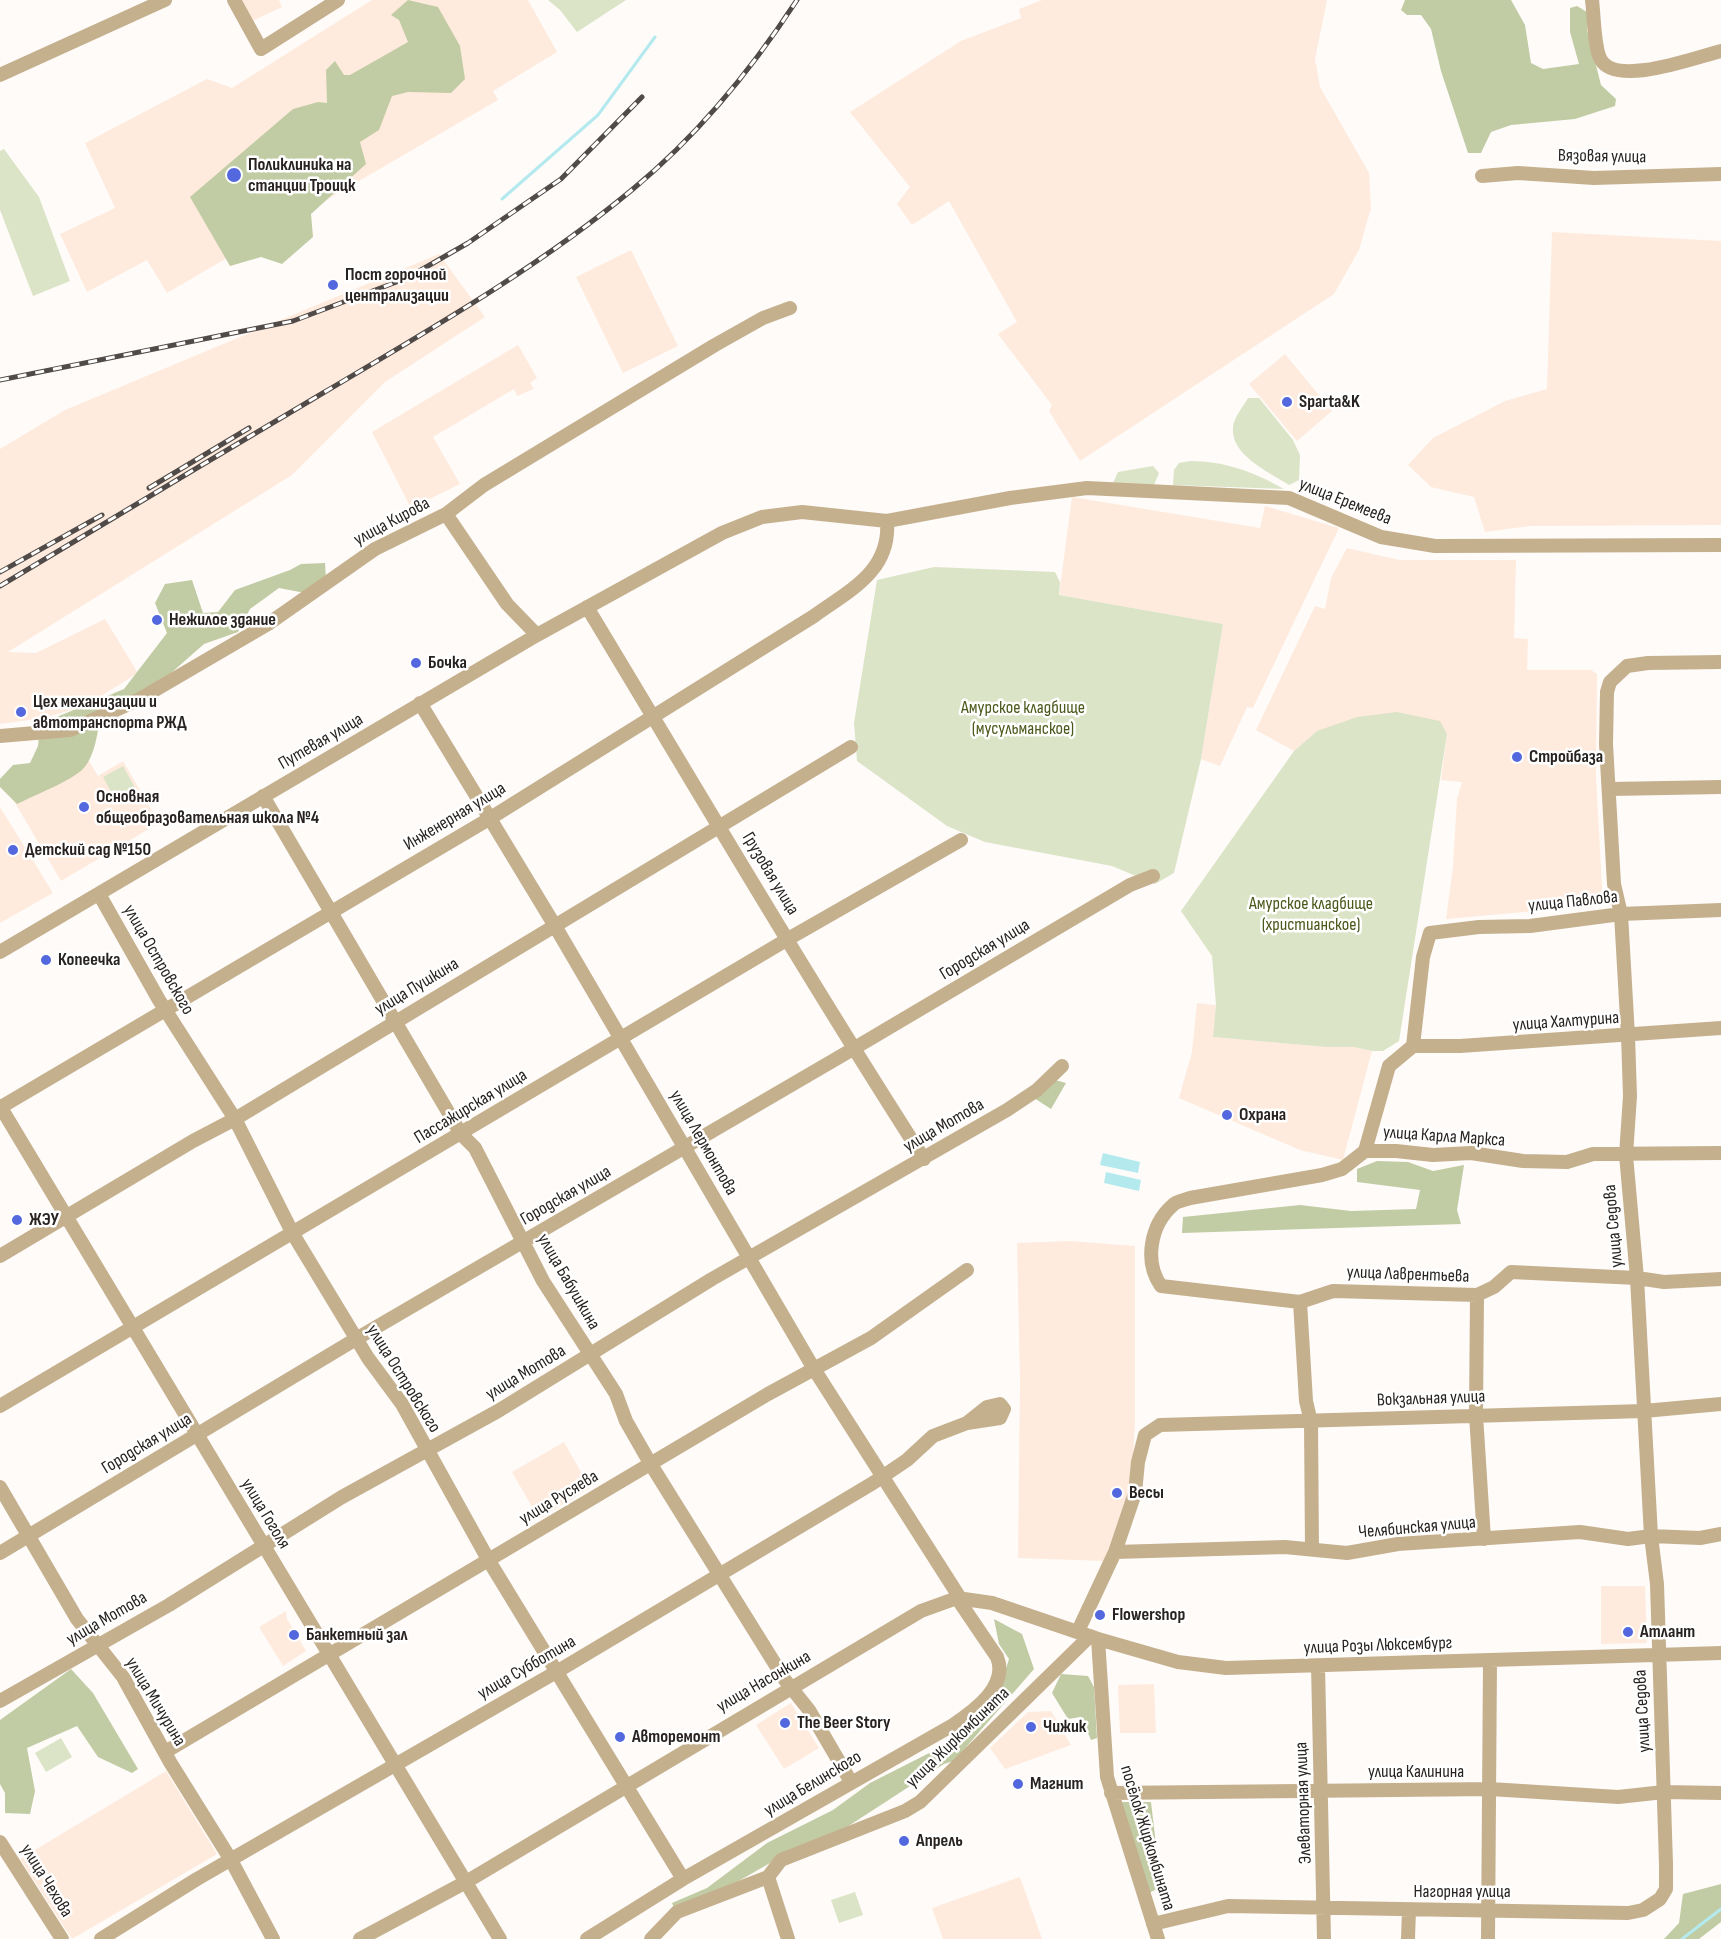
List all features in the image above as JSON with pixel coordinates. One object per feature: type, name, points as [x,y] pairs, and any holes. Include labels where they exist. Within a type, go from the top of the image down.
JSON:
[{"type":"street","points":[[0,75],[165,0]]},
{"type":"street","points":[[234,0],[261,49],[338,0]]},
{"type":"street","points":[[1592,0],[1600,59],[1608,68],[1634,73],[1721,51]]},
{"type":"street","name":"Вязовая улица","points":[[1482,176],[1518,173],[1594,178],[1721,174]]},
{"type":"street","name":"улица Кирова","points":[[0,736],[70,730],[119,711],[268,624],[375,549],[446,514],[484,486],[699,355],[763,318],[790,308]]},
{"type":"street","name":"улица Еремеева","points":[[886,521],[1011,498],[1087,488],[1289,498],[1381,537],[1417,544],[1488,547],[1721,545]]},
{"type":"street","name":"Путевая улица","points":[[0,952],[537,635],[722,533],[762,517],[802,512],[886,521]]},
{"type":"street","points":[[446,514],[501,597],[537,635]]},
{"type":"street","name":"Инженерная улица","points":[[0,1106],[489,819],[814,616],[847,592],[880,561],[888,538],[886,521]]},
{"type":"street","name":"Грузовая улица","points":[[587,607],[720,825],[820,996],[924,1159]]},
{"type":"street","name":"улица Седова","points":[[1664,1792],[1657,1584],[1651,1536],[1637,1278],[1626,1155],[1630,1096],[1628,1036],[1621,914],[1614,884],[1606,692],[1618,672],[1627,666],[1648,663],[1721,662]]},
{"type":"street","name":"улица Лермонтова","points":[[420,703],[555,926],[814,1369],[959,1598]]},
{"type":"street","name":"улица Пушкина","points":[[0,1256],[193,1141],[235,1119],[851,747]]},
{"type":"street","points":[[1610,789],[1721,787]]},
{"type":"street","name":"улица Бабушкина","points":[[263,796],[461,1134],[475,1148],[543,1281],[616,1394],[626,1421],[650,1463],[785,1680],[809,1710],[851,1782]]},
{"type":"street","name":"Пассажирская улица","points":[[0,1406],[788,939],[961,840]]},
{"type":"street","name":"Городская улица","points":[[0,1553],[356,1339],[854,1050],[1130,885],[1153,876]]},
{"type":"street","name":"улица Островского","points":[[99,894],[165,1009],[235,1119],[293,1234],[356,1339],[402,1404],[489,1561],[683,1879]]},
{"type":"street","name":"улица Павлова","points":[[1413,1046],[1423,957],[1430,933],[1479,927],[1530,926],[1621,914],[1721,910]]},
{"type":"street","name":"улица Халтурина","points":[[1413,1046],[1460,1046],[1721,1028]]},
{"type":"street","points":[[1365,1151],[1389,1066],[1413,1046]]},
{"type":"street","name":"улица Мотова","points":[[0,1701],[169,1605],[342,1497],[427,1451],[590,1356],[712,1279],[924,1159],[1037,1090],[1062,1065]]},
{"type":"street","name":"улица Гоголя","points":[[0,1106],[500,1939]]},
{"type":"street","name":"улица Карла Маркса","points":[[1161,1286],[1151,1270],[1151,1243],[1159,1225],[1173,1204],[1190,1198],[1342,1170],[1365,1151],[1396,1151],[1433,1155],[1471,1154],[1523,1161],[1567,1162],[1593,1154],[1721,1153]]},
{"type":"street","name":"улица Русяева","points":[[165,1752],[650,1463],[871,1338],[968,1270]]},
{"type":"street","name":"улица Лаврентьева","points":[[1161,1286],[1221,1291],[1300,1302],[1333,1291],[1477,1295],[1494,1287],[1511,1272],[1637,1278],[1664,1282],[1721,1280]]},
{"type":"street","points":[[1477,1295],[1476,1415],[1484,1539]]},
{"type":"street","points":[[1300,1302],[1306,1401],[1311,1422],[1312,1549]]},
{"type":"street","name":"Вокзальная улица","points":[[1115,1552],[1137,1488],[1138,1462],[1145,1435],[1160,1425],[1644,1411],[1721,1404]]},
{"type":"street","name":"улица Субботина","points":[[101,1939],[231,1860],[558,1671],[882,1478],[907,1460],[933,1436],[967,1423]]},
{"type":"street","name":"улица Мичурина","points":[[0,1487],[77,1619],[123,1677],[165,1752],[231,1860],[273,1939]]},
{"type":"street","name":"Челябинская улица","points":[[1115,1552],[1285,1547],[1347,1553],[1398,1544],[1580,1532],[1628,1539],[1651,1536],[1700,1538],[1721,1533]]},
{"type":"street","points":[[1089,1635],[1115,1552]]},
{"type":"street","name":"улица Насонкина","points":[[360,1939],[466,1882],[921,1611],[959,1598],[992,1603],[1042,1619]]},
{"type":"street","name":"улица Белинского","points":[[587,1939],[683,1879],[953,1725],[979,1706],[995,1686],[1000,1670],[997,1657],[959,1598]]},
{"type":"street","name":"улица Розы Люксембург","points":[[1042,1619],[1089,1635],[1201,1666],[1318,1666],[1721,1653]]},
{"type":"street","name":"посёлок Жиркомбината","points":[[1089,1635],[1111,1793],[1158,1939]]},
{"type":"street","name":"улица Жиркомбината","points":[[768,1877],[781,1860],[905,1811],[920,1802],[1089,1635]]},
{"type":"street","points":[[1488,1939],[1490,1660]]},
{"type":"street","name":"Элеваторная улица","points":[[1318,1666],[1324,1939]]},
{"type":"street","name":"улица Калинина","points":[[1111,1793],[1490,1790],[1618,1797],[1664,1792],[1721,1793]]},
{"type":"street","name":"Нагорная улица","points":[[1153,1924],[1228,1906],[1628,1913],[1654,1905],[1666,1888],[1664,1792]]},
{"type":"street","name":"улица Чехова","points":[[1,1847],[62,1939]]},
{"type":"street","points":[[651,1939],[677,1912],[768,1877],[788,1939]]},
{"type":"street","points":[[1408,1939],[1409,1910]]},
{"type":"shaded area","points":[[237,0],[279,0],[282,7],[248,23]]},
{"type":"shaded area","name":"Поликлиника на станции Троицк","points":[[372,0],[528,0],[557,52],[493,91],[498,100],[167,293],[147,260],[87,292],[60,234],[115,208],[85,143],[207,79],[232,88]]},
{"type":"shaded area","points":[[1042,0],[1327,0],[1315,59],[1320,87],[1369,173],[1371,208],[1359,250],[1334,294],[1080,461],[1049,411],[1052,405],[998,334],[1017,322],[949,201],[912,225],[897,204],[910,187],[850,112],[961,41],[1021,18],[1019,9]]},
{"type":"shaded area","points":[[1552,232],[1721,241],[1721,525],[1530,526],[1485,532],[1474,497],[1431,487],[1408,465],[1433,438],[1505,401],[1547,389]]},
{"type":"shaded area","points":[[631,250],[678,346],[623,373],[576,277]]},
{"type":"shaded area","points":[[439,254],[485,317],[385,382],[292,475],[8,652],[36,653],[105,619],[138,673],[85,706],[43,718],[0,724],[0,449],[65,410]]},
{"type":"shaded area","points":[[518,345],[537,378],[530,383],[534,389],[517,396],[514,389],[433,437],[460,484],[411,508],[372,432]]},
{"type":"shaded area","points":[[1285,354],[1332,411],[1297,441],[1249,384]]},
{"type":"shaded area","points":[[1072,497],[1260,528],[1265,506],[1339,528],[1253,708],[1247,707],[1220,766],[1201,759],[1223,624],[1059,595]]},
{"type":"shaded area","points":[[1347,548],[1399,560],[1516,560],[1514,638],[1528,639],[1527,670],[1591,670],[1597,674],[1596,777],[1603,905],[1446,919],[1453,867],[1457,799],[1462,782],[1441,780],[1447,734],[1317,731],[1294,751],[1256,730],[1315,606],[1325,609],[1331,578]]},
{"type":"shaded area","name":"Основная общеобразовательная школа №4","points":[[81,748],[98,776],[123,761],[159,823],[61,881],[8,791]]},
{"type":"shaded area","name":"Детский сад №150","points":[[0,807],[53,893],[0,923]]},
{"type":"shaded area","points":[[1197,1003],[1216,1005],[1214,1037],[1326,1047],[1354,1047],[1372,1051],[1343,1160],[1300,1150],[1179,1098],[1192,1052]]},
{"type":"shaded area","points":[[1070,1241],[1135,1246],[1135,1420],[1132,1483],[1104,1561],[1018,1558],[1020,1381],[1017,1243]]},
{"type":"shaded area","points":[[564,1442],[590,1488],[539,1519],[512,1472]]},
{"type":"shaded area","points":[[1601,1586],[1645,1586],[1647,1643],[1601,1644]]},
{"type":"shaded area","points":[[286,1611],[287,1619],[306,1651],[283,1666],[259,1627]]},
{"type":"shaded area","points":[[1154,1684],[1156,1733],[1120,1733],[1118,1685]]},
{"type":"shaded area","points":[[791,1703],[819,1748],[784,1769],[756,1725]]},
{"type":"shaded area","points":[[1051,1711],[1071,1745],[1005,1769],[990,1748],[1028,1712]]},
{"type":"shaded area","points":[[166,1771],[217,1854],[72,1939],[20,1859]]},
{"type":"shaded area","points":[[1020,1877],[1042,1939],[943,1939],[932,1908]]},
{"type":"green space","points":[[408,0],[438,7],[460,46],[465,79],[451,93],[408,92],[392,96],[379,130],[360,142],[366,164],[311,214],[313,237],[282,264],[261,257],[230,266],[190,197],[293,109],[318,102],[327,103],[326,70],[335,61],[344,75],[350,75],[408,42],[399,20],[391,15]]},
{"type":"green space","points":[[548,0],[626,0],[577,32],[560,10]]},
{"type":"green space","points":[[1405,0],[1511,0],[1525,25],[1531,63],[1543,69],[1579,64],[1570,32],[1570,8],[1577,6],[1587,12],[1587,30],[1601,85],[1616,99],[1615,106],[1575,119],[1511,125],[1491,132],[1481,153],[1468,153],[1441,71],[1431,29],[1421,15],[1407,15],[1401,10]]},
{"type":"green space","points":[[4,149],[39,197],[70,281],[33,296],[0,210],[0,151]]},
{"type":"green space","points":[[1248,398],[1259,398],[1293,440],[1300,455],[1299,480],[1289,485],[1252,462],[1238,446],[1233,427]]},
{"type":"green space","points":[[1190,461],[1227,465],[1262,477],[1284,489],[1173,485],[1174,470],[1179,463]]},
{"type":"green space","points":[[1153,466],[1159,473],[1154,485],[1113,483],[1118,472]]},
{"type":"green space","points":[[325,563],[326,579],[305,593],[279,588],[250,609],[238,632],[204,644],[162,681],[100,716],[93,751],[87,764],[77,774],[17,804],[0,787],[0,779],[13,765],[30,763],[38,746],[40,724],[124,689],[167,633],[155,603],[165,584],[192,580],[203,613],[218,612],[235,590],[301,564]]},
{"type":"green space","name":"Амурское кладбище (мусульманское)","points":[[934,567],[1055,572],[1060,582],[1059,595],[1223,624],[1201,759],[1174,873],[1155,884],[1112,866],[985,842],[947,826],[857,761],[854,723],[877,580]]},
{"type":"green space","name":"Амурское кладбище (христианское)","points":[[1397,712],[1440,721],[1447,734],[1399,1041],[1383,1051],[1372,1051],[1354,1047],[1326,1047],[1213,1037],[1216,1005],[1212,956],[1181,911],[1294,751],[1317,731],[1357,717]]},
{"type":"green space","points":[[123,766],[138,793],[118,805],[103,777]]},
{"type":"green space","points":[[1055,1080],[1066,1083],[1051,1109],[1034,1098]]},
{"type":"green space","points":[[1377,1161],[1408,1162],[1433,1171],[1464,1165],[1457,1210],[1461,1224],[1182,1233],[1183,1217],[1300,1205],[1351,1211],[1416,1209],[1420,1190],[1357,1182],[1357,1169]]},
{"type":"green space","points":[[994,1619],[1022,1634],[1034,1669],[954,1761],[944,1764],[830,1838],[777,1859],[730,1886],[674,1908],[672,1903],[707,1888],[767,1843],[833,1810],[870,1783],[941,1747],[977,1715],[1002,1681],[1009,1659],[999,1644]]},
{"type":"green space","points":[[71,1669],[93,1693],[138,1769],[132,1773],[98,1757],[77,1726],[27,1748],[35,1791],[30,1814],[5,1813],[5,1793],[0,1784],[0,1720]]},
{"type":"green space","points":[[1061,1674],[1088,1676],[1094,1687],[1097,1738],[1091,1740],[1081,1717],[1068,1719],[1052,1693]]},
{"type":"green space","points":[[61,1738],[72,1757],[46,1772],[35,1753]]},
{"type":"green space","points":[[1120,1802],[1151,1802],[1161,1887],[1147,1894]]},
{"type":"green space","points":[[1721,1884],[1721,1922],[1699,1939],[1664,1939],[1679,1923],[1683,1894]]},
{"type":"green space","points":[[855,1892],[863,1915],[839,1923],[831,1900]]},
{"type":"water","points":[[1103,1153],[1140,1162],[1138,1173],[1100,1165]]},
{"type":"water","points":[[1106,1172],[1141,1180],[1139,1191],[1104,1183]]},
{"type":"waterway","points":[[502,199],[598,115],[655,37]]},
{"type":"waterway","points":[[1682,1939],[1721,1909]]},
{"type":"railway","points":[[0,586],[443,322],[521,272],[597,218],[656,169],[701,125],[742,76],[797,0]]},
{"type":"railway","points":[[0,380],[293,321],[407,278],[468,243],[561,179],[642,97]]},
{"type":"railway","points":[[149,488],[249,428]]},
{"type":"railway","points":[[0,572],[102,515]]},
{"type":"place","name":"Поликлиника на станции Троицк","points":[[234,175]]},
{"type":"place","name":"Пост горочной централизации","points":[[333,285]]},
{"type":"place","name":"Sparta&K","points":[[1287,402]]},
{"type":"place","name":"Нежилое здание","points":[[157,620]]},
{"type":"place","name":"Бочка","points":[[416,663]]},
{"type":"place","name":"Цех механизации и автотранспорта РЖД","points":[[21,712]]},
{"type":"place","name":"Стройбаза","points":[[1517,757]]},
{"type":"place","name":"Основная общеобразовательная школа №4","points":[[84,807]]},
{"type":"place","name":"Детский сад №150","points":[[13,850]]},
{"type":"place","name":"Копеечка","points":[[46,960]]},
{"type":"place","name":"Охрана","points":[[1227,1115]]},
{"type":"place","name":"ЖЭУ","points":[[17,1220]]},
{"type":"place","name":"Весы","points":[[1117,1493]]},
{"type":"place","name":"Flowershop","points":[[1100,1615]]},
{"type":"place","name":"Атлант","points":[[1628,1632]]},
{"type":"place","name":"Банкетный зал","points":[[294,1635]]},
{"type":"place","name":"The Beer Story","points":[[785,1723]]},
{"type":"place","name":"Чижик","points":[[1031,1727]]},
{"type":"place","name":"Авторемонт","points":[[620,1737]]},
{"type":"place","name":"Магнит","points":[[1018,1784]]},
{"type":"place","name":"Апрель","points":[[904,1841]]}]
